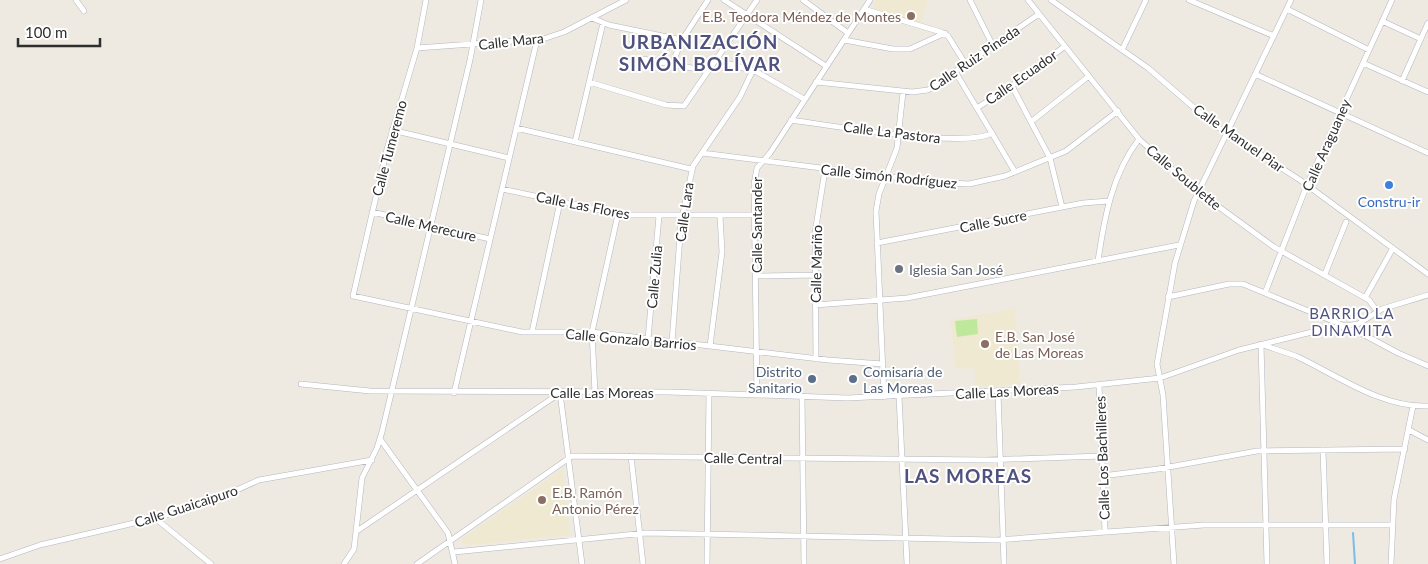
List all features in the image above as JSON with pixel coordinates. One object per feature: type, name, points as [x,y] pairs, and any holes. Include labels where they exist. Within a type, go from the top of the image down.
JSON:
[{"type":"street","points":[[76,0],[84,11]]},
{"type":"street","name":"Calle Tumeremo","points":[[353,296],[392,130],[417,48],[426,0]]},
{"type":"street","points":[[344,564],[354,549],[362,480],[380,438],[450,144],[481,0]]},
{"type":"street","name":"Calle Mara","points":[[417,48],[537,40],[564,32],[626,0]]},
{"type":"street","points":[[672,64],[682,40],[708,0]]},
{"type":"street","points":[[724,0],[826,66]]},
{"type":"street","points":[[589,82],[679,107],[688,102],[756,0]]},
{"type":"street","points":[[803,0],[848,33]]},
{"type":"street","name":"Calle Santander","points":[[757,394],[754,216],[756,170],[870,0]]},
{"type":"street","points":[[970,0],[994,46]]},
{"type":"street","name":"Calle Soublette","points":[[1028,0],[1139,139],[1198,192],[1282,251],[1365,298],[1377,311]]},
{"type":"street","name":"Calle Manuel Piar","points":[[1051,0],[1148,68],[1199,113],[1226,133],[1307,185],[1428,274]]},
{"type":"street","points":[[1122,50],[1146,0]]},
{"type":"street","points":[[1189,0],[1274,36]]},
{"type":"street","points":[[1174,564],[1168,466],[1157,364],[1168,297],[1180,245],[1198,192],[1291,0]]},
{"type":"street","name":"Calle Araguaney","points":[[1265,293],[1307,185],[1392,0]]},
{"type":"street","points":[[864,9],[945,33],[966,66]]},
{"type":"street","points":[[1286,9],[1369,50]]},
{"type":"street","name":"Calle Ruiz Pineda","points":[[816,82],[903,92],[928,90],[956,73],[1039,14]]},
{"type":"street","points":[[592,18],[682,40]]},
{"type":"street","points":[[1382,21],[1421,39]]},
{"type":"street","points":[[575,142],[603,22]]},
{"type":"street","points":[[1402,81],[1428,23]]},
{"type":"street","points":[[844,40],[893,49],[910,49],[945,33]]},
{"type":"street","points":[[454,392],[537,40]]},
{"type":"street","name":"Calle Ecuador","points":[[978,108],[1012,86],[1065,46]]},
{"type":"street","points":[[643,59],[708,71]]},
{"type":"street","points":[[716,60],[753,70],[804,99]]},
{"type":"street","points":[[1363,63],[1428,92]]},
{"type":"street","name":"Calle Lara","points":[[672,342],[683,216],[691,169],[740,97],[753,70]]},
{"type":"street","points":[[956,73],[1015,172]]},
{"type":"street","points":[[1255,74],[1428,153]]},
{"type":"street","points":[[1032,121],[1089,76]]},
{"type":"street","points":[[1012,86],[1050,158],[1062,207]]},
{"type":"street","points":[[884,397],[876,243],[877,202],[892,162],[899,133],[903,92]]},
{"type":"street","name":"Calle Simón Rodríguez","points":[[702,154],[885,177],[969,184],[988,181],[1050,158],[1070,148],[1118,111]]},
{"type":"street","name":"Calle La Pastora","points":[[791,120],[960,139],[979,139],[992,134]]},
{"type":"street","points":[[516,128],[691,169]]},
{"type":"street","points":[[392,130],[509,158]]},
{"type":"street","points":[[1098,261],[1109,201],[1127,158],[1139,139]]},
{"type":"street","name":"Calle Mariño","points":[[816,359],[816,225],[825,170]]},
{"type":"street","name":"Calle Las Flores","points":[[502,188],[618,214],[754,216]]},
{"type":"street","name":"Calle Sucre","points":[[876,243],[1093,201],[1109,201]]},
{"type":"street","points":[[532,332],[560,202]]},
{"type":"street","name":"Calle Merecure","points":[[372,212],[490,239]]},
{"type":"street","points":[[595,393],[592,332],[618,214]]},
{"type":"street","name":"Calle Zulia","points":[[648,339],[659,216]]},
{"type":"street","points":[[710,346],[722,252],[720,216]]},
{"type":"street","points":[[1325,274],[1346,222]]},
{"type":"street","points":[[815,305],[880,301],[924,295],[1180,245]]},
{"type":"street","points":[[1365,298],[1393,248]]},
{"type":"street","points":[[756,276],[815,275]]},
{"type":"street","points":[[1168,297],[1236,283],[1249,285],[1346,327],[1398,354],[1428,366]]},
{"type":"street","name":"Calle Las Moreas","points":[[301,384],[391,392],[709,393],[884,397],[1099,385],[1160,378],[1231,352],[1324,329],[1358,324],[1377,311],[1428,295]]},
{"type":"street","name":"Calle Gonzalo Barrios","points":[[353,296],[470,322],[532,332],[592,332],[816,359],[883,364]]},
{"type":"street","points":[[1267,564],[1260,378],[1261,344],[1295,356],[1353,386],[1413,406],[1428,406]]},
{"type":"street","name":"Calle Los Bachilleres","points":[[1099,385],[1105,531]]},
{"type":"street","points":[[998,392],[1004,564]]},
{"type":"street","points":[[357,531],[560,393],[582,564]]},
{"type":"street","points":[[707,564],[709,393]]},
{"type":"street","points":[[802,396],[804,564]]},
{"type":"street","points":[[899,396],[907,564]]},
{"type":"street","points":[[1391,564],[1394,499],[1413,406]]},
{"type":"street","points":[[1409,430],[1428,440]]},
{"type":"street","points":[[380,438],[451,540],[455,564]]},
{"type":"street","points":[[1102,476],[1264,451],[1405,449]]},
{"type":"street","points":[[1322,450],[1327,564]]},
{"type":"street","name":"Calle Central","points":[[567,458],[572,456],[631,456],[999,460],[1102,456]]},
{"type":"street","points":[[631,456],[643,564]]},
{"type":"street","points":[[418,564],[567,458]]},
{"type":"street","name":"Calle Guaicaipuro","points":[[0,559],[40,545],[155,518],[220,498],[259,480],[372,460]]},
{"type":"street","points":[[155,518],[211,564]]},
{"type":"street","points":[[454,552],[639,534],[1003,540],[1172,527],[1266,524],[1393,525]]},
{"type":"shaded area","name":"E.B. Teodora Méndez de Montes","points":[[875,0],[928,0],[921,23],[877,10],[873,5]]},
{"type":"shaded area","name":"E.B. San José de Las Moreas","points":[[1015,308],[1020,384],[976,387],[974,368],[955,369],[951,320]]},
{"type":"shaded area","name":"E.B. Ramón Antonio Pérez","points":[[563,469],[570,535],[469,545],[462,543],[463,538]]},
{"type":"green space","points":[[977,319],[978,334],[957,337],[955,321]]},
{"type":"waterway","points":[[1353,533],[1355,564]]},
{"type":"place","name":"E.B. Teodora Méndez de Montes","points":[[911,16]]},
{"type":"place","name":"Constru-ir","points":[[1389,185]]},
{"type":"place","name":"Iglesia San José","points":[[899,269]]},
{"type":"place","name":"E.B. San José de Las Moreas","points":[[985,344]]},
{"type":"place","name":"Distrito Sanitario","points":[[812,379]]},
{"type":"place","name":"Comisaría de Las Moreas","points":[[853,379]]},
{"type":"place","name":"E.B. Ramón Antonio Pérez","points":[[542,500]]},
{"type":"district","name":"URBANIZACIÓN SIMÓN BOLÍVAR","points":[[700,52]]},
{"type":"district","name":"BARRIO LA DINAMITA","points":[[1352,322]]},
{"type":"district","name":"LAS MOREAS","points":[[968,475]]}]
